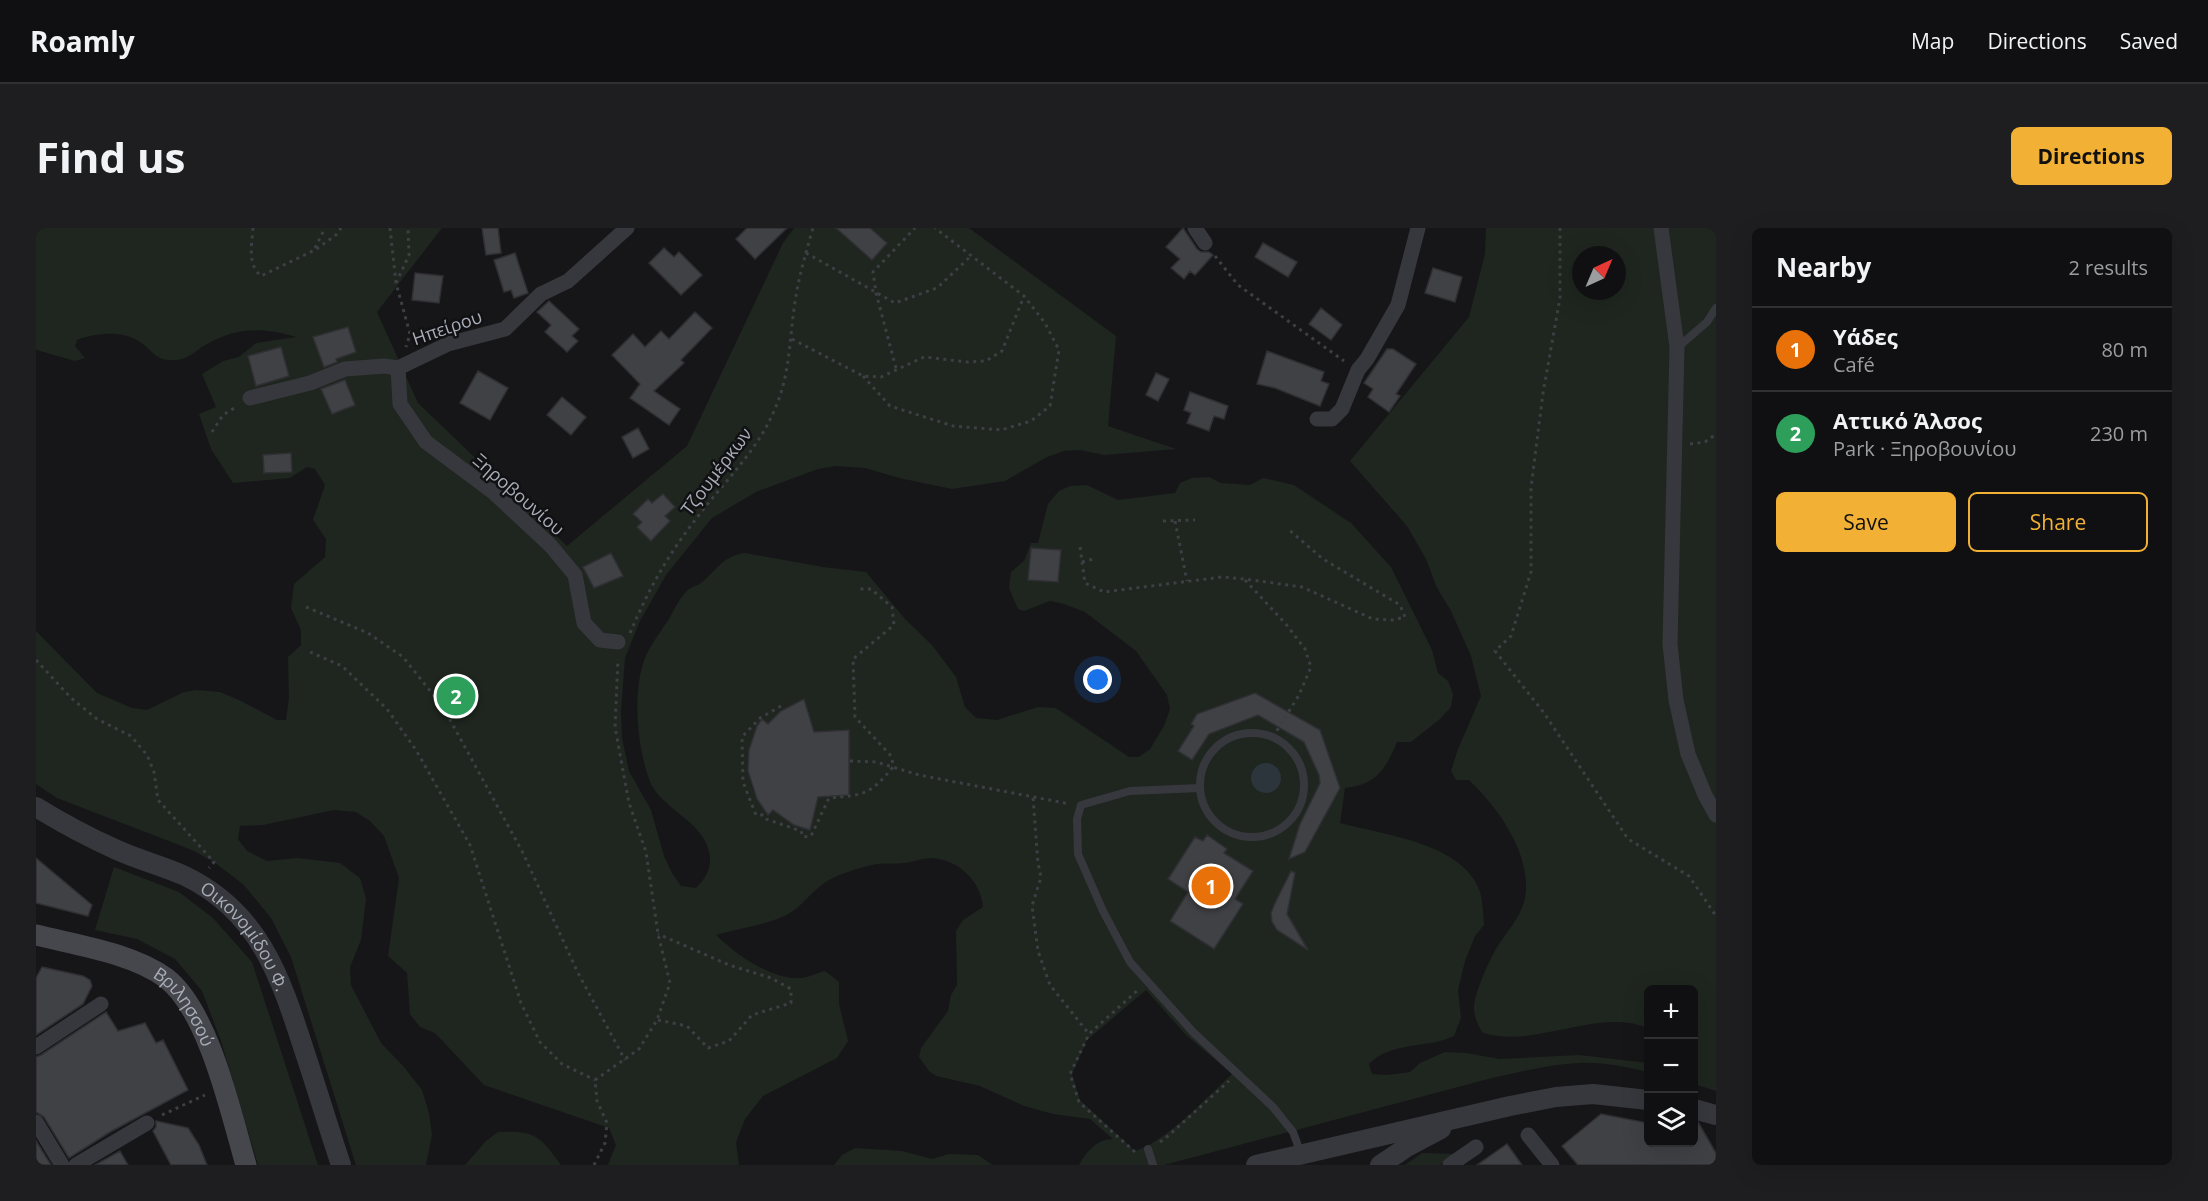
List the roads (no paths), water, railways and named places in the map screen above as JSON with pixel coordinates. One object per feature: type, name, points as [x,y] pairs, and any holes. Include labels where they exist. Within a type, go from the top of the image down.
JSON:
[{"type":"main road","name":"Βριλησσού","points":[[36,935],[116,955],[150,968],[167,978],[178,990],[194,1012],[209,1046],[246,1165]]},
{"type":"street","name":"Ηπείρου","points":[[250,398],[310,383],[345,369],[384,366],[398,368],[448,344],[505,329],[541,294],[568,280],[627,228]]},
{"type":"street","points":[[1195,228],[1205,243]]},
{"type":"street","points":[[1317,419],[1332,419],[1342,409],[1358,370],[1367,359],[1398,305],[1418,228]]},
{"type":"street","points":[[1661,228],[1677,347],[1670,644],[1676,700],[1688,754],[1716,815]]},
{"type":"street","name":"Ξηροβουνίου","points":[[398,368],[400,405],[426,442],[493,492],[551,546],[575,575],[584,623],[600,640],[618,642]]},
{"type":"street","name":"Οικονομίδου Φ.","points":[[36,807],[73,829],[117,850],[193,881],[236,913],[254,933],[270,958],[285,992],[341,1165]]},
{"type":"street","points":[[36,1047],[101,1004]]},
{"type":"street","points":[[1256,1165],[1304,1160],[1510,1106],[1565,1096],[1593,1094],[1644,1100]]},
{"type":"street","points":[[1380,1165],[1407,1147],[1462,1118]]},
{"type":"street","points":[[36,1122],[62,1165]]},
{"type":"street","points":[[76,1165],[147,1123]]},
{"type":"street","points":[[1528,1135],[1552,1165]]},
{"type":"street","points":[[1450,1165],[1476,1147]]},
{"type":"lane","points":[[1677,347],[1707,322],[1716,308]]},
{"type":"lane","points":[[1256,733],[1274,737],[1288,746],[1298,760],[1304,776],[1305,793],[1300,809],[1289,823],[1275,833],[1259,838],[1241,837],[1226,831],[1212,819],[1204,805],[1200,788],[1202,770],[1210,754],[1222,742],[1239,734],[1256,733]]},
{"type":"lane","points":[[1200,788],[1130,791],[1081,805],[1077,819],[1078,854],[1103,911],[1130,962],[1193,1032],[1273,1107],[1293,1132],[1304,1160]]},
{"type":"lane","points":[[1148,1149],[1153,1165]]},
{"type":"place","name":"Αττικό Άλσος","points":[[456,696]]},
{"type":"place","name":"Υάδες","points":[[1211,886]]}]
